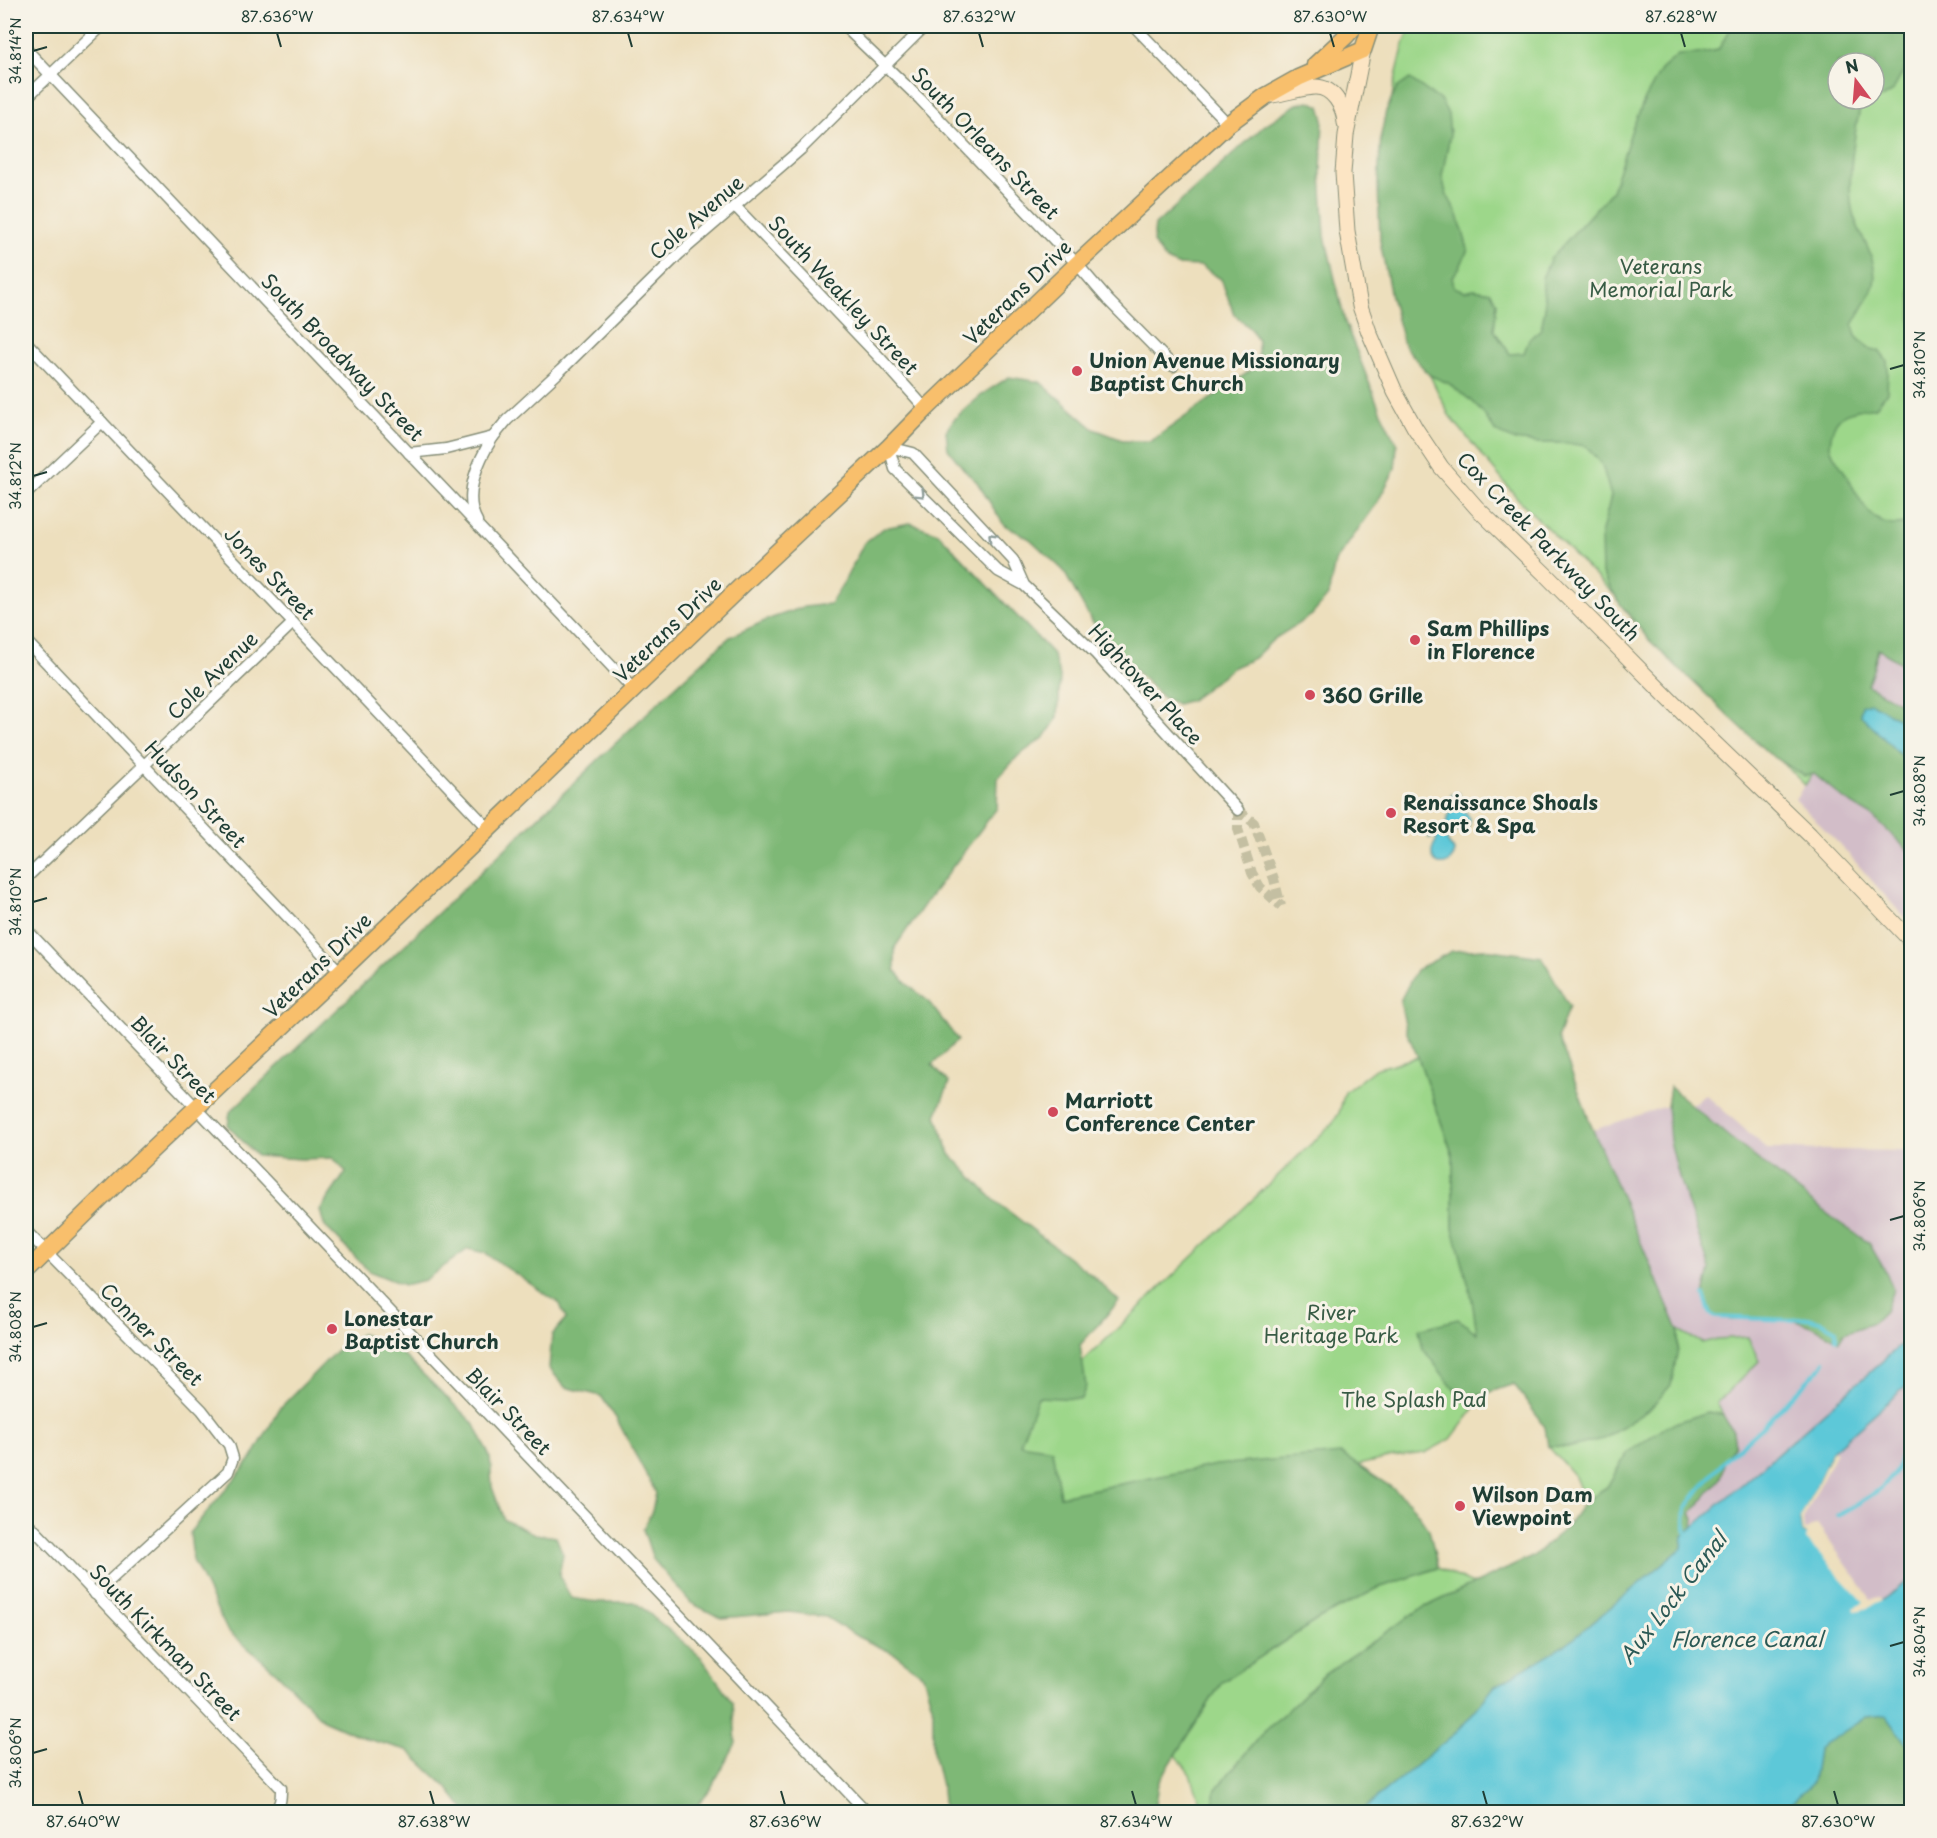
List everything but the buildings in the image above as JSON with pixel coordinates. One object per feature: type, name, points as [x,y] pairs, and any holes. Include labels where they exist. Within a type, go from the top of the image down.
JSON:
[{"type":"main road","points":[[1298,78],[1333,49],[1355,26]]},
{"type":"main road","points":[[1363,50],[1371,26]]},
{"type":"main road","name":"Veterans Drive","points":[[26,1272],[889,447],[1077,264],[1228,124],[1266,96],[1298,78],[1363,50]]},
{"type":"main road","name":"Cox Creek Parkway South","points":[[1363,50],[1346,135],[1343,173],[1347,231],[1360,306],[1395,392],[1415,428],[1440,467],[1477,508],[1546,574],[1682,712],[1810,835],[1911,942]]},
{"type":"main road","points":[[1266,96],[1316,87],[1326,90],[1336,97],[1342,106],[1346,135]]},
{"type":"street","points":[[26,98],[102,26]]},
{"type":"street","name":"South Orleans Street","points":[[844,26],[886,65],[1173,366]]},
{"type":"street","name":"Cole Avenue","points":[[483,531],[473,514],[473,484],[482,456],[493,437],[507,420],[679,254],[801,149],[925,26]]},
{"type":"street","points":[[1134,26],[1228,124]]},
{"type":"street","name":"South Broadway Street","points":[[26,49],[634,690]]},
{"type":"street","name":"South Weakley Street","points":[[735,206],[926,409]]},
{"type":"street","name":"Jones Street","points":[[26,342],[489,829]]},
{"type":"street","points":[[26,494],[102,422]]},
{"type":"street","points":[[410,453],[446,449],[493,437]]},
{"type":"street","name":"Hightower Place","points":[[1024,585],[1013,560],[913,453],[889,447],[895,469],[998,571],[1024,585],[1096,654],[1238,810]]},
{"type":"street","name":"Cole Avenue","points":[[26,878],[293,622]]},
{"type":"street","name":"Hudson Street","points":[[26,641],[340,972]]},
{"type":"street","name":"Blair Street","points":[[26,929],[867,1812]]},
{"type":"street","name":"Conner Street","points":[[26,1231],[202,1410],[229,1444],[233,1458],[228,1472],[95,1594]]},
{"type":"street","name":"South Kirkman Street","points":[[26,1521],[281,1788],[279,1807],[274,1812]]},
{"type":"shaded area","points":[[1877,649],[1911,669],[1911,726],[1871,704],[1860,714],[1911,766],[1911,925],[1844,849],[1795,799],[1831,747]]},
{"type":"shaded area","points":[[1705,1094],[1767,1149],[1911,1151],[1911,1336],[1693,1529],[1694,1518],[1691,1513],[1721,1478],[1725,1460],[1735,1445],[1733,1432],[1678,1330],[1593,1130],[1663,1107],[1696,1103]]},
{"type":"shaded area","points":[[1911,1382],[1911,1579],[1882,1600],[1870,1602],[1802,1533],[1800,1519],[1833,1450]]},
{"type":"green space","name":"Veterans Memorial Park","points":[[1411,26],[1911,26],[1911,669],[1878,649],[1875,662],[1832,747],[1805,785],[1518,499],[1449,415],[1422,359],[1388,141],[1393,89]]},
{"type":"green space","name":"Veterans Memorial Park","points":[[1732,26],[1911,26],[1911,58],[1892,92],[1886,96],[1886,51],[1826,51],[1826,111],[1859,111],[1853,146],[1851,202],[1856,222],[1874,266],[1875,275],[1870,294],[1853,325],[1856,336],[1868,348],[1879,351],[1887,361],[1888,371],[1887,392],[1876,407],[1846,413],[1841,417],[1833,428],[1830,446],[1861,502],[1868,510],[1883,523],[1904,524],[1911,532],[1911,669],[1878,649],[1867,685],[1911,709],[1911,726],[1871,704],[1860,714],[1911,766],[1911,853],[1872,816],[1845,800],[1814,774],[1804,776],[1768,753],[1649,640],[1620,604],[1602,574],[1601,535],[1611,496],[1602,465],[1586,446],[1513,440],[1495,431],[1483,413],[1470,400],[1448,383],[1429,375],[1404,345],[1391,297],[1380,241],[1378,184],[1381,135],[1386,111],[1397,88],[1410,79],[1441,101],[1448,114],[1450,135],[1442,176],[1446,193],[1458,215],[1468,249],[1460,267],[1452,277],[1454,287],[1464,291],[1474,289],[1491,292],[1497,303],[1494,330],[1510,354],[1524,353],[1529,339],[1541,329],[1545,309],[1542,278],[1551,258],[1612,191],[1632,129],[1661,70],[1678,55],[1718,50]]},
{"type":"green space","points":[[1309,101],[1320,106],[1323,116],[1321,174],[1325,236],[1345,322],[1380,410],[1397,445],[1395,469],[1377,503],[1335,562],[1328,596],[1312,615],[1274,639],[1254,658],[1232,668],[1191,700],[1177,704],[1162,697],[1123,658],[1091,620],[1063,570],[1030,539],[1004,525],[977,482],[948,449],[946,431],[954,419],[984,393],[1009,377],[1040,382],[1094,429],[1125,441],[1151,441],[1258,365],[1258,341],[1251,329],[1234,314],[1221,279],[1201,266],[1177,265],[1166,260],[1153,243],[1155,225],[1265,125],[1297,104]]},
{"type":"green space","points":[[910,523],[938,533],[1052,653],[1060,676],[1058,717],[1045,737],[1018,756],[998,778],[997,808],[895,947],[895,970],[906,983],[928,1001],[958,1040],[932,1065],[949,1083],[936,1116],[950,1154],[994,1200],[1093,1276],[1119,1301],[1080,1345],[1086,1386],[1081,1399],[1038,1397],[1020,1444],[1052,1449],[1060,1496],[1216,1465],[1341,1454],[1391,1487],[1409,1502],[1429,1529],[1438,1568],[1378,1588],[1317,1620],[1222,1682],[1158,1783],[1154,1812],[944,1812],[942,1790],[933,1752],[933,1709],[923,1675],[895,1654],[858,1637],[826,1617],[789,1612],[721,1618],[691,1603],[653,1559],[643,1529],[652,1511],[656,1493],[616,1418],[601,1396],[565,1387],[549,1368],[552,1335],[566,1319],[560,1304],[485,1253],[468,1249],[425,1280],[404,1285],[369,1271],[324,1225],[320,1210],[346,1172],[333,1158],[301,1159],[257,1156],[228,1126],[230,1112],[667,694],[730,637],[769,619],[804,607],[830,604],[864,543],[884,528]]},
{"type":"green space","points":[[1484,949],[1542,957],[1569,1006],[1558,1037],[1593,1130],[1678,1330],[1678,1349],[1671,1385],[1650,1409],[1603,1439],[1571,1447],[1548,1446],[1545,1427],[1514,1384],[1463,1401],[1423,1349],[1419,1329],[1458,1319],[1477,1333],[1471,1294],[1453,1228],[1453,1156],[1418,1057],[1407,1033],[1400,1001],[1416,970],[1452,951]]},
{"type":"green space","name":"River Heritage Park","points":[[1418,1057],[1453,1156],[1453,1228],[1504,1349],[1473,1410],[1451,1439],[1425,1453],[1393,1457],[1336,1470],[1055,1513],[964,1390],[1053,1390],[1332,1124],[1339,1113],[1345,1092],[1375,1069]]},
{"type":"green space","points":[[1670,1087],[1729,1137],[1838,1222],[1869,1243],[1887,1274],[1893,1290],[1885,1311],[1873,1323],[1844,1333],[1839,1341],[1812,1326],[1792,1320],[1733,1319],[1715,1317],[1711,1314],[1704,1295],[1710,1269],[1680,1181],[1670,1141],[1667,1106]]},
{"type":"green space","points":[[1678,1330],[1702,1343],[1717,1339],[1748,1337],[1759,1361],[1717,1403],[1723,1415],[1708,1412],[1626,1454],[1607,1487],[1585,1501],[1575,1477],[1548,1446],[1571,1447],[1678,1349]]},
{"type":"green space","points":[[361,1334],[394,1346],[475,1425],[490,1457],[492,1487],[504,1520],[535,1534],[556,1537],[563,1554],[559,1575],[571,1598],[596,1602],[635,1602],[701,1657],[733,1703],[736,1743],[711,1788],[692,1812],[466,1812],[447,1787],[407,1750],[367,1739],[323,1720],[277,1673],[227,1630],[193,1560],[190,1532],[252,1458],[280,1408],[336,1351]]},
{"type":"green space","points":[[1708,1412],[1723,1415],[1733,1432],[1735,1445],[1725,1460],[1721,1478],[1691,1513],[1694,1518],[1693,1529],[1683,1536],[1682,1548],[1565,1645],[1495,1686],[1459,1730],[1360,1812],[1212,1812],[1216,1789],[1259,1737],[1325,1674],[1421,1609],[1532,1557],[1566,1528],[1585,1501],[1607,1487],[1626,1454],[1666,1426]]},
{"type":"green space","points":[[1438,1568],[1475,1585],[1421,1609],[1325,1674],[1259,1737],[1216,1789],[1212,1812],[1205,1812],[1190,1774],[1176,1755],[1222,1682],[1317,1620],[1378,1588]]},
{"type":"green space","points":[[1886,1715],[1911,1750],[1911,1812],[1782,1812],[1813,1782],[1818,1749],[1866,1717]]},
{"type":"water","points":[[1871,703],[1911,726],[1911,766],[1860,714],[1862,705]]},
{"type":"water","points":[[1459,793],[1462,809],[1469,818],[1469,826],[1465,830],[1450,829],[1446,834],[1447,841],[1455,852],[1450,861],[1439,864],[1433,859],[1432,854],[1437,839],[1436,837],[1429,838],[1428,829],[1431,827],[1442,832],[1454,808],[1451,795]]},
{"type":"water","name":"Florence Canal","points":[[1911,1336],[1911,1382],[1833,1450],[1800,1520],[1802,1533],[1807,1534],[1870,1602],[1882,1600],[1911,1579],[1911,1750],[1886,1715],[1866,1717],[1818,1749],[1813,1782],[1782,1812],[1360,1812],[1459,1730],[1495,1686],[1565,1645],[1682,1548],[1683,1536]]},
{"type":"pier","points":[[1833,1450],[1836,1452],[1803,1520],[1804,1531],[1818,1525],[1871,1599],[1880,1597],[1882,1600],[1869,1608],[1856,1611],[1854,1607],[1864,1602],[1805,1539],[1807,1534],[1802,1533],[1800,1519]]},
{"type":"waterway","points":[[1704,1295],[1711,1314],[1715,1317],[1792,1320],[1808,1318],[1822,1322],[1836,1330],[1836,1339]]},
{"type":"waterway","points":[[1687,1533],[1686,1508],[1700,1489],[1725,1460],[1760,1429],[1825,1361]]},
{"type":"waterway","points":[[1838,1515],[1883,1487],[1890,1479],[1896,1471],[1905,1438],[1912,1426]]},
{"type":"tunnel","points":[[1238,810],[1238,829],[1252,873],[1260,887],[1281,906]]},
{"type":"tunnel","points":[[1238,810],[1254,823],[1281,906]]},
{"type":"place","name":"Union Avenue Missionary Baptist Church","points":[[1077,371]]},
{"type":"place","name":"Sam Phillips in Florence","points":[[1415,640]]},
{"type":"place","name":"360 Grille","points":[[1310,695]]},
{"type":"place","name":"Renaissance Shoals Resort & Spa","points":[[1391,813]]},
{"type":"place","name":"Marriott Conference Center","points":[[1053,1112]]},
{"type":"place","name":"Lonestar Baptist Church","points":[[332,1329]]},
{"type":"place","name":"Wilson Dam Viewpoint","points":[[1460,1506]]},
{"type":"park label","name":"The Splash Pad","points":[[1414,1399]]},
{"type":"water label","name":"Aux Lock Canal","points":[[1672,1597]]}]
